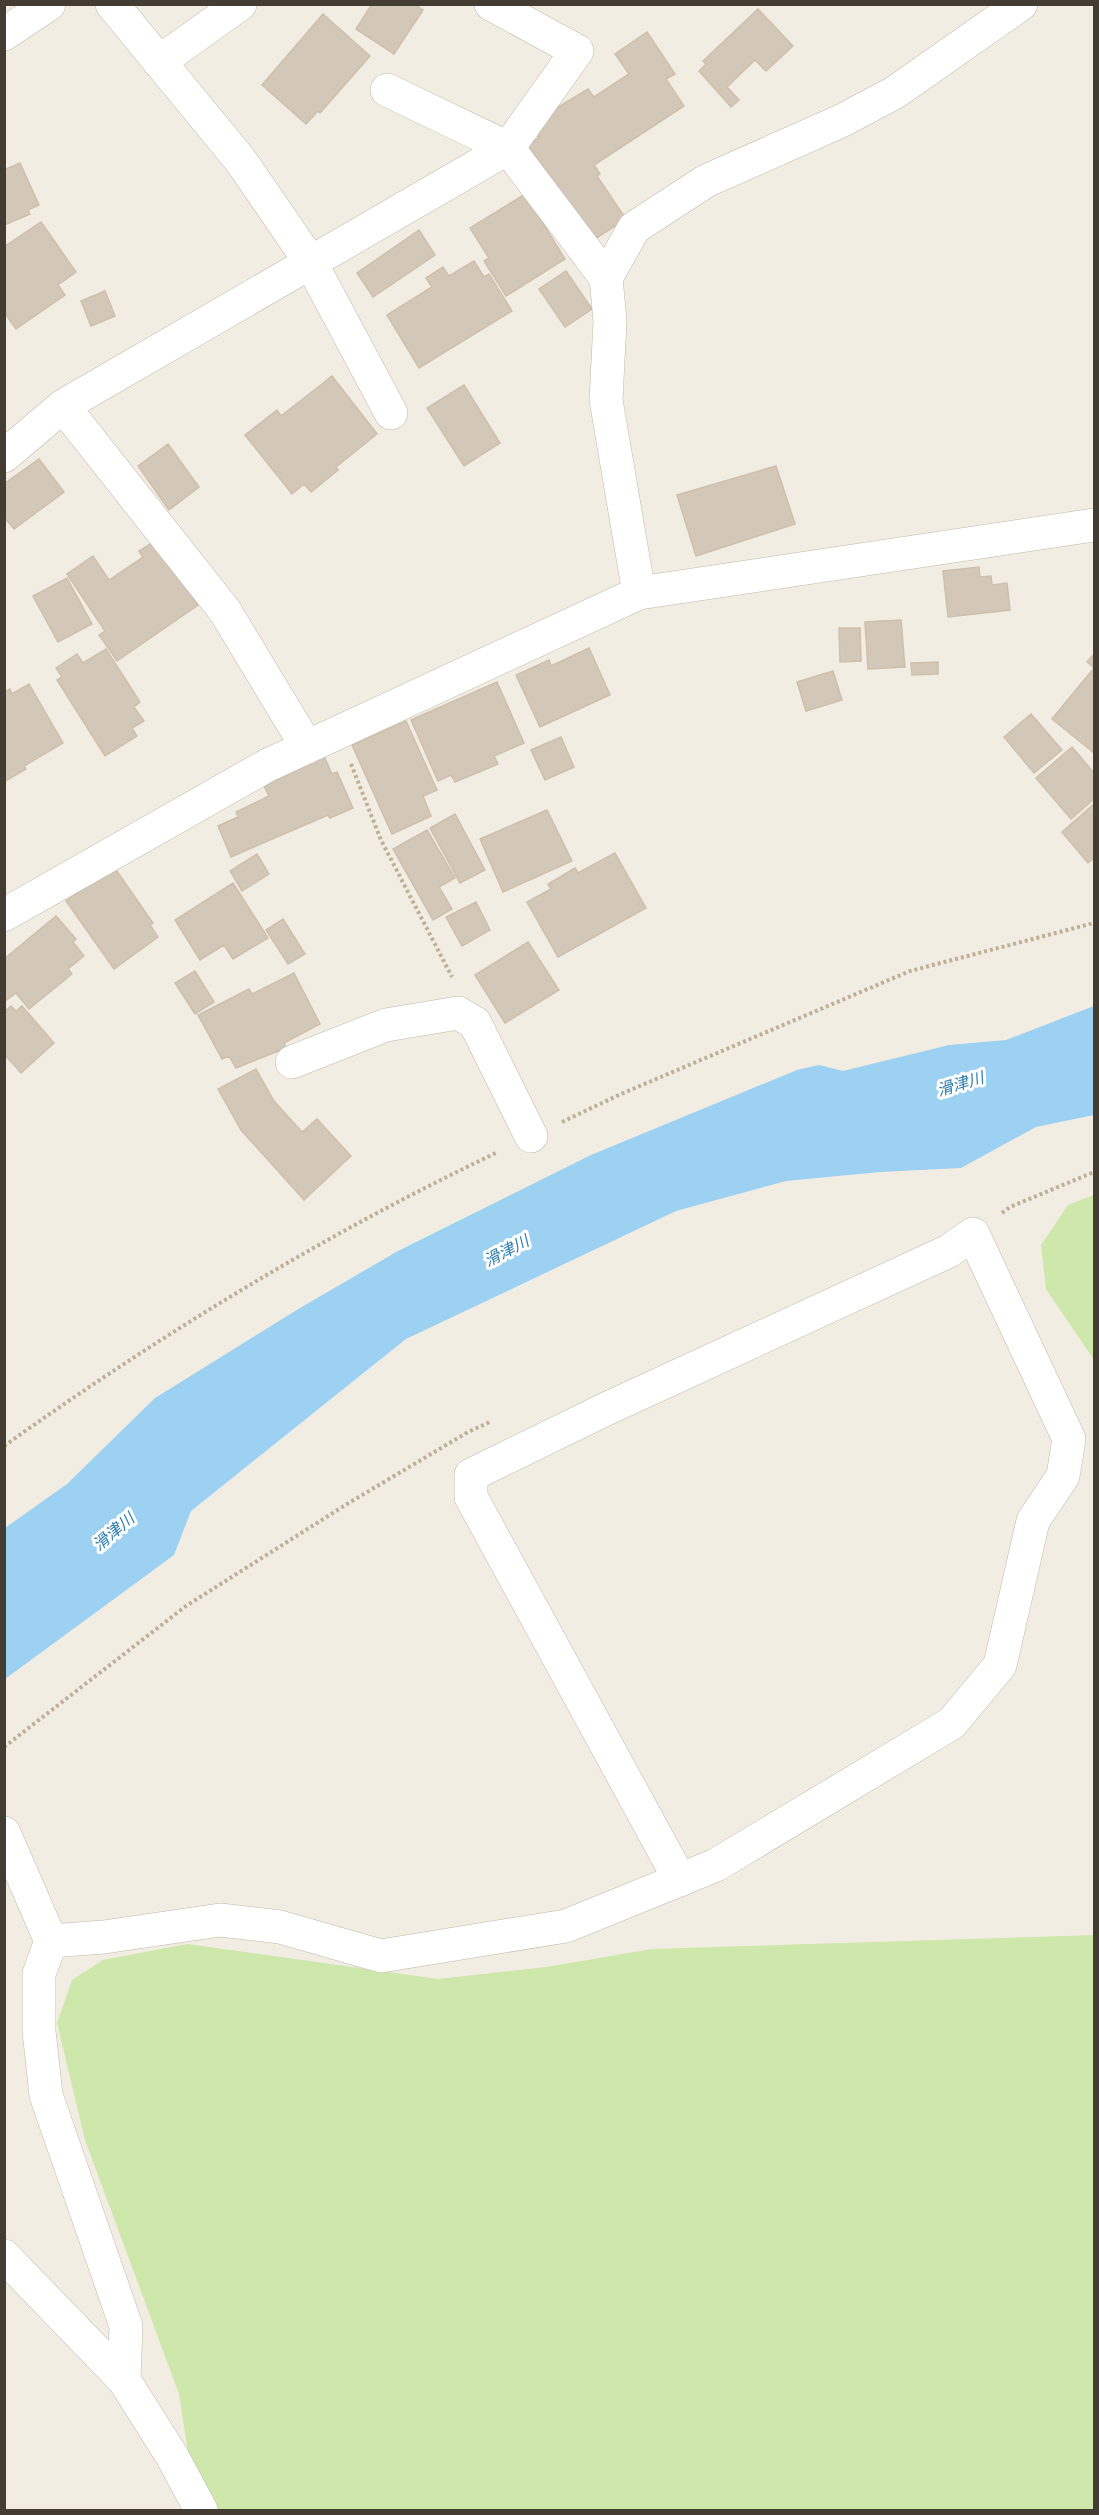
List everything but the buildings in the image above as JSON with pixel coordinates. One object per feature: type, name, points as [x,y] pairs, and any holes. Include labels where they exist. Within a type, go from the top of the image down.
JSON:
[{"type":"street","points":[[4,34],[49,4]]},
{"type":"street","points":[[112,4],[242,161],[311,263],[391,413]]},
{"type":"street","points":[[159,62],[240,4]]},
{"type":"street","points":[[4,456],[63,406],[508,147],[577,51],[491,4]]},
{"type":"street","points":[[606,278],[634,228],[697,187],[842,121],[894,93],[1021,4]]},
{"type":"street","points":[[387,90],[508,147],[606,278],[610,321],[606,400],[639,593]]},
{"type":"street","points":[[63,406],[225,611],[307,747]]},
{"type":"street","points":[[4,915],[268,765],[639,593],[1095,525]]},
{"type":"street","points":[[292,1062],[387,1025],[458,1013],[475,1023],[531,1136]]},
{"type":"street","points":[[51,1941],[104,1937],[220,1920],[280,1927],[381,1956],[566,1926],[680,1880],[716,1865],[952,1723],[1000,1665],[1033,1521],[1063,1476],[1069,1439],[974,1234],[949,1251],[606,1408],[471,1475],[471,1497],[680,1880]]},
{"type":"street","points":[[4,1833],[51,1941],[39,1974],[39,2031],[46,2094],[126,2326],[124,2380]]},
{"type":"street","points":[[4,2256],[124,2380],[172,2456],[201,2511]]},
{"type":"path","points":[[339,732],[381,840],[475,1023]]},
{"type":"green space","points":[[1094,1195],[1094,1360],[1046,1289],[1041,1245],[1068,1205]]},
{"type":"green space","points":[[1094,1935],[1094,2510],[197,2510],[179,2394],[85,2140],[57,2023],[72,1980],[103,1960],[187,1944],[438,1979],[546,1967],[652,1949]]},
{"type":"water","name":"滑津川","points":[[1094,1006],[1094,1115],[1036,1127],[961,1168],[880,1172],[786,1181],[676,1211],[406,1339],[191,1511],[174,1555],[5,1679],[5,1528],[67,1484],[155,1398],[300,1308],[398,1251],[591,1155],[797,1070],[819,1065],[843,1071],[949,1045],[1006,1040]]}]
